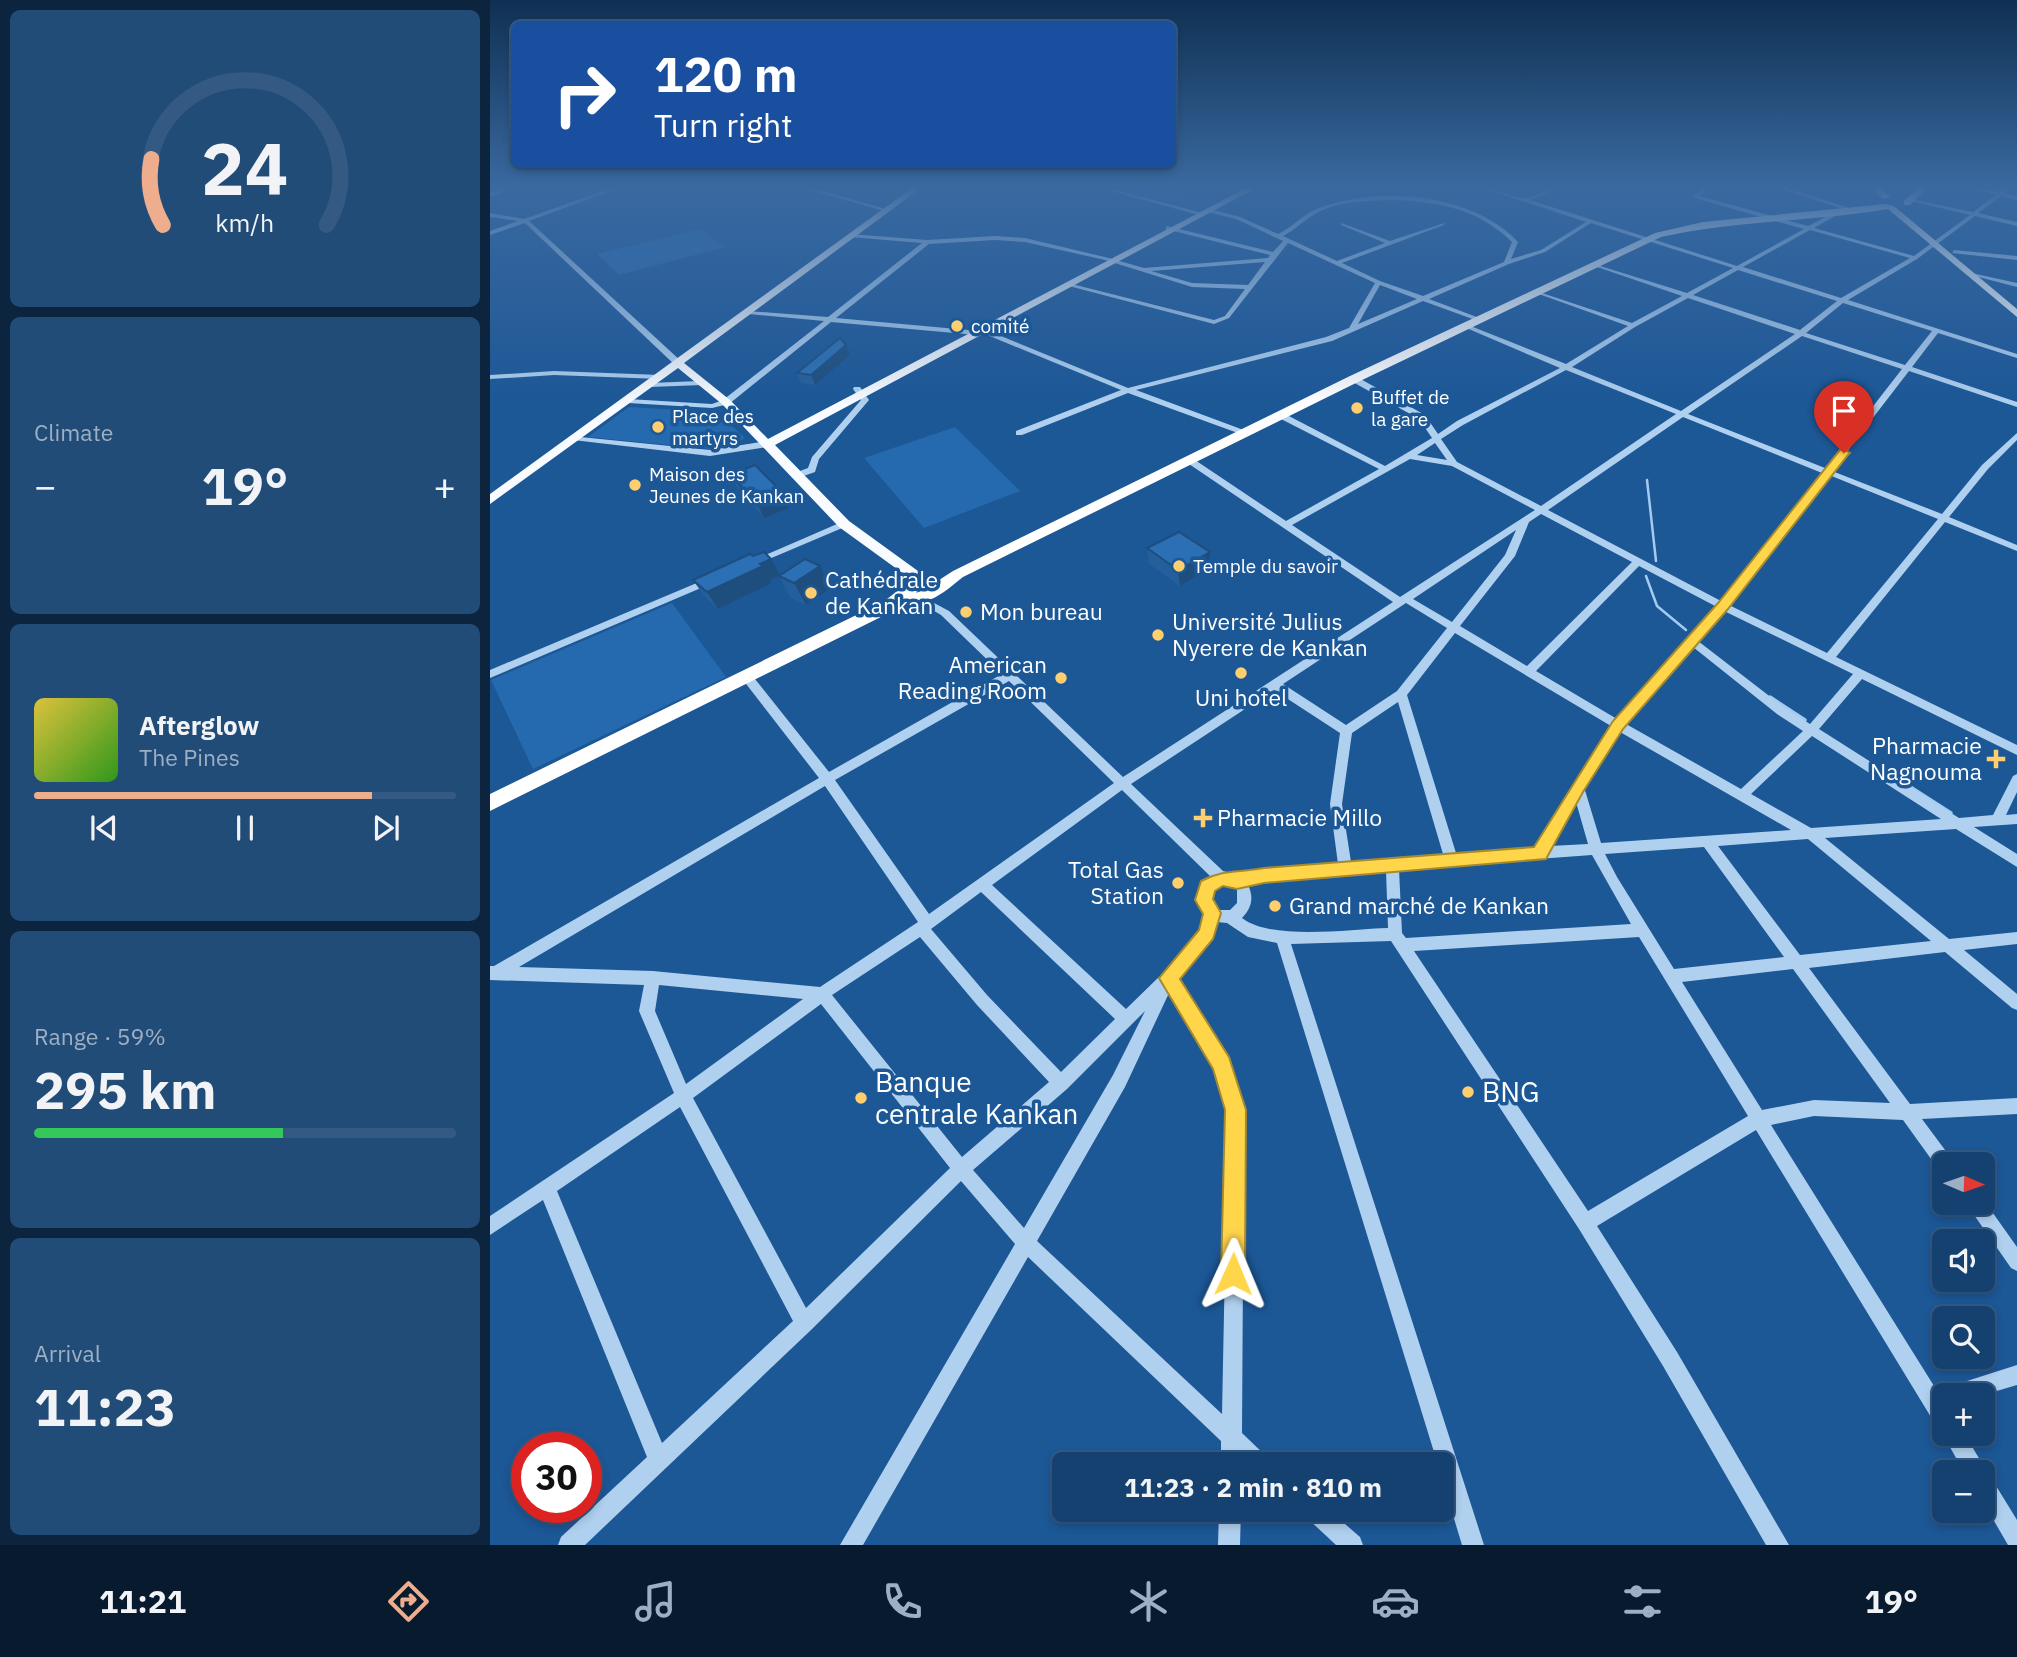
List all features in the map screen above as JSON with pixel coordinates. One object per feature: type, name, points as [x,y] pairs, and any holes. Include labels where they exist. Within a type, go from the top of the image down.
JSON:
[{"type":"highway","points":[[490,803],[1354,379],[1606,260]]},
{"type":"highway","points":[[1956,260],[2017,314]]},
{"type":"highway","points":[[1964,260],[2017,304]]},
{"type":"main road","points":[[490,500],[819,260]]},
{"type":"main road","points":[[975,331],[1068,285],[1110,260]]},
{"type":"main road","points":[[765,442],[1110,260]]},
{"type":"main road","points":[[679,364],[699,383],[726,402],[844,524],[902,568],[922,591]]},
{"type":"street","points":[[569,260],[679,364]]},
{"type":"street","points":[[628,401],[712,406],[726,402],[905,260]]},
{"type":"street","points":[[1110,260],[1192,285],[1249,286]]},
{"type":"street","points":[[1139,270],[1240,260]]},
{"type":"street","points":[[1068,285],[1214,322],[1227,317],[1269,260]]},
{"type":"street","points":[[1331,260],[1378,282],[1480,320]]},
{"type":"street","points":[[1337,263],[1345,260]]},
{"type":"street","points":[[1019,433],[1128,390],[1301,348],[1351,330],[1516,260]]},
{"type":"street","points":[[1708,260],[2017,356]]},
{"type":"street","points":[[1285,525],[1409,456],[1460,423],[1565,368],[1633,326],[1753,260]]},
{"type":"street","points":[[490,1226],[682,1096],[822,994],[1123,783],[1525,521],[1801,333],[1840,302],[1911,260]]},
{"type":"street","points":[[1596,265],[2017,405]]},
{"type":"street","points":[[1969,272],[2017,285]]},
{"type":"street","points":[[1351,330],[1378,282]]},
{"type":"street","points":[[1538,292],[1633,326]]},
{"type":"street","points":[[749,312],[975,331],[1246,434]]},
{"type":"street","points":[[1466,327],[1679,415],[2017,548]]},
{"type":"street","points":[[1539,854],[1618,725],[1723,606],[1936,331]]},
{"type":"street","points":[[490,376],[555,373],[661,377]]},
{"type":"street","points":[[1354,379],[1422,417],[1454,464]]},
{"type":"street","points":[[649,386],[699,383]]},
{"type":"street","points":[[795,476],[814,467],[815,459],[865,400],[859,391]]},
{"type":"street","points":[[1282,416],[1385,469]]},
{"type":"street","points":[[1829,658],[1985,467],[2017,435]]},
{"type":"street","points":[[573,438],[710,453],[750,449],[765,442]]},
{"type":"street","points":[[1409,456],[1454,464],[1723,606],[2017,750]]},
{"type":"street","points":[[1189,460],[1403,601],[1452,626],[1618,725],[1812,835],[2017,1003]]},
{"type":"street","points":[[1345,869],[1336,804],[1346,731],[1401,694],[1452,626],[1510,556],[1525,521]]},
{"type":"street","points":[[743,567],[844,524]]},
{"type":"street","points":[[1528,672],[1638,561]]},
{"type":"street","points":[[490,674],[718,578]]},
{"type":"street","points":[[922,591],[1221,878]]},
{"type":"street","points":[[922,591],[945,613]]},
{"type":"street","points":[[1693,642],[1781,711],[2017,861]]},
{"type":"street","points":[[1741,796],[1811,730],[1860,673]]},
{"type":"street","points":[[492,975],[1010,675]]},
{"type":"street","points":[[747,677],[827,779],[924,925],[982,999],[1061,1083]]},
{"type":"street","points":[[1274,684],[1346,731]]},
{"type":"street","points":[[1401,694],[1451,859]]},
{"type":"street","points":[[1997,820],[2017,779]]},
{"type":"street","points":[[1578,787],[1596,850],[1642,930],[1759,1119],[1934,1383]]},
{"type":"street","points":[[1642,930],[1399,939],[1282,938],[1248,931],[1229,916],[1212,913],[1206,908],[1204,893],[1213,881],[1221,878],[1237,881],[1264,876],[1451,859],[2017,819]]},
{"type":"street","points":[[1708,842],[1936,1152]]},
{"type":"street","points":[[1392,865],[1399,939],[1585,1223],[1670,1359],[1778,1545]]},
{"type":"street","points":[[1229,916],[1243,907],[1246,900],[1243,886],[1237,881]]},
{"type":"street","points":[[982,884],[1126,1019]]},
{"type":"street","points":[[569,1545],[804,1323],[961,1169],[1061,1083],[1168,978],[1207,934],[1212,913]]},
{"type":"street","points":[[1671,976],[2017,937]]},
{"type":"street","points":[[1282,938],[1473,1545]]},
{"type":"street","points":[[492,975],[653,978],[822,994],[961,1169],[1025,1242],[1247,1452]]},
{"type":"street","points":[[653,978],[647,1012],[682,1096],[804,1323]]},
{"type":"street","points":[[851,1545],[1119,1081],[1168,978]]},
{"type":"street","points":[[1168,978],[1222,1065],[1236,1110],[1231,1452]]},
{"type":"street","points":[[1585,1223],[1759,1119],[1814,1108],[1907,1112],[2017,1106]]},
{"type":"street","points":[[547,1188],[659,1461]]},
{"type":"street","points":[[1983,1215],[2017,1262]]},
{"type":"street","points":[[1990,1383],[2017,1375]]},
{"type":"street","points":[[1995,1503],[2017,1540]]},
{"type":"street","points":[[1229,1545],[1230,1522]]},
{"type":"street","points":[[1327,1522],[1353,1545]]},
{"type":"shaded area","points":[[603,260],[675,260],[619,275]]},
{"type":"shaded area","points":[[629,407],[717,412],[745,438],[732,446],[711,449],[588,437]]},
{"type":"shaded area","points":[[955,427],[1020,491],[924,528],[864,458]]},
{"type":"shaded area","points":[[672,603],[726,677],[533,769],[491,680]]},
{"type":"building","points":[[840,338],[846,345],[811,375],[797,373]]},
{"type":"building","points":[[755,465],[781,491],[756,501],[730,475]]},
{"type":"building","points":[[1179,532],[1210,552],[1178,570],[1147,548]]},
{"type":"building","points":[[764,552],[771,559],[760,564],[763,566],[707,592],[693,580],[750,554],[753,556]]},
{"type":"building","points":[[805,559],[820,566],[794,583],[779,576]]},
{"type":"waterway","points":[[1647,480],[1656,561]]},
{"type":"waterway","points":[[1646,576],[1657,606],[1686,630]]},
{"type":"waterway","points":[[1770,697],[1805,720]]},
{"type":"waterway","points":[[1887,772],[1951,813]]},
{"type":"place","name":"comité","points":[[957,326]]},
{"type":"place","name":"Buffet de la gare","points":[[1357,408]]},
{"type":"place","name":"Place des martyrs","points":[[658,427]]},
{"type":"place","name":"Maison des Jeunes de Kankan","points":[[635,485]]},
{"type":"place","name":"Temple du savoir","points":[[1179,566]]},
{"type":"place","name":"Cathédrale de Kankan","points":[[811,593]]},
{"type":"place","name":"Mon bureau","points":[[966,612]]},
{"type":"place","name":"Université Julius Nyerere de Kankan","points":[[1158,635]]},
{"type":"place","name":"Uni hotel","points":[[1241,673]]},
{"type":"place","name":"American Reading Room","points":[[1061,678]]},
{"type":"place","name":"Pharmacie Nagnouma","points":[[1996,759]]},
{"type":"place","name":"Pharmacie Millo","points":[[1203,818]]},
{"type":"place","name":"Total Gas Station","points":[[1178,883]]},
{"type":"place","name":"Grand marché de Kankan","points":[[1275,906]]},
{"type":"place","name":"BNG","points":[[1468,1092]]},
{"type":"place","name":"Banque centrale Kankan","points":[[861,1098]]},
{"type":"route","points":[[1233,1274],[1236,1110],[1222,1065],[1168,978],[1207,934],[1212,913],[1203,900],[1207,886],[1221,878],[1237,881],[1264,876],[1451,859],[1539,854],[1618,725],[1723,606],[1844,453]]}]
